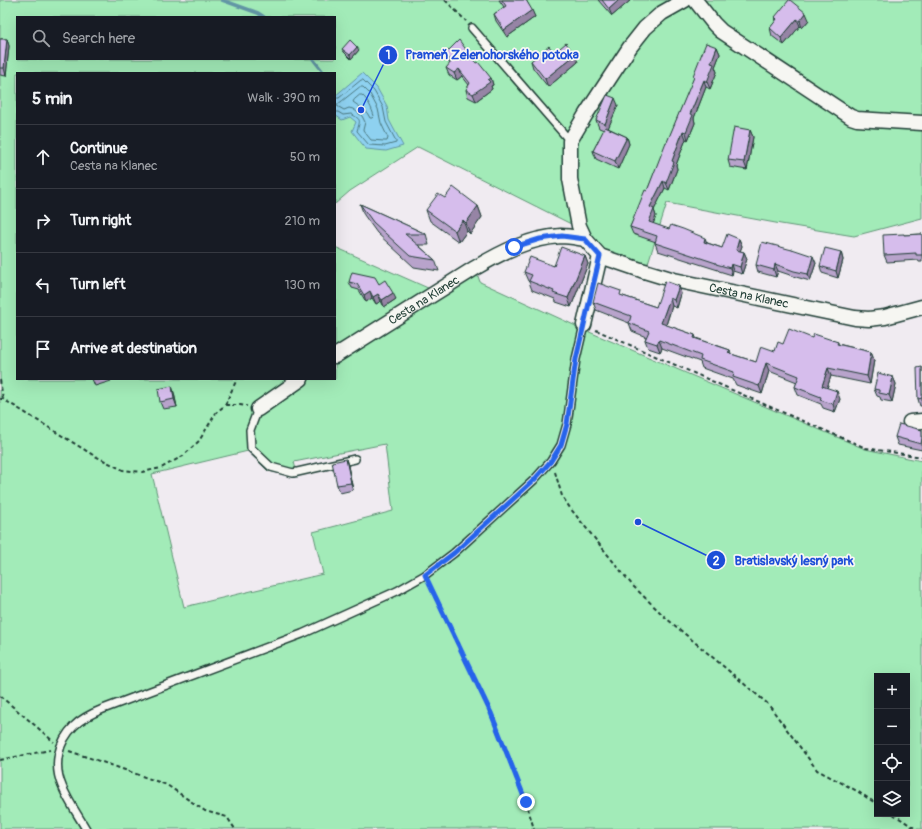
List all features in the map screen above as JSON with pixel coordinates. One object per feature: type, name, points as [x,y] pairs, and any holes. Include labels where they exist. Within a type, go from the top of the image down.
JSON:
[{"type":"street","points":[[695,0],[721,31],[851,117],[857,119],[922,123]]},
{"type":"street","points":[[570,141],[630,47],[654,19],[679,1]]},
{"type":"street","name":"Cesta na Klanec","points":[[570,141],[570,179],[579,226],[585,239],[600,256],[674,280],[855,318],[869,319],[885,317],[922,307]]},
{"type":"street","name":"Cesta na Klanec","points":[[336,355],[475,268],[514,247],[540,239],[562,236],[585,239]]},
{"type":"street","points":[[584,325],[600,256]]},
{"type":"street","points":[[258,409],[300,380]]},
{"type":"lane","points":[[472,28],[570,141]]},
{"type":"lane","points":[[86,829],[67,797],[61,784],[58,772],[57,760],[59,748],[66,735],[74,725],[92,714],[128,699],[302,634],[397,591],[425,575],[454,553],[534,480],[551,461],[561,445],[567,424],[576,359],[584,325]]},
{"type":"lane","points":[[258,409],[250,430],[251,448],[271,467],[293,473],[355,459]]},
{"type":"path","points":[[445,0],[472,28]]},
{"type":"path","points":[[584,325],[866,448],[922,457]]},
{"type":"path","points":[[0,380],[1,399],[93,455],[123,470],[142,472],[161,468],[182,456],[198,441],[216,413],[224,405],[236,380]]},
{"type":"path","points":[[224,405],[240,405],[258,409]]},
{"type":"path","points":[[551,461],[562,496],[633,586],[666,618],[768,704],[816,770],[857,791],[874,802]]},
{"type":"path","points":[[425,575],[491,713],[526,802],[534,829]]},
{"type":"path","points":[[0,696],[59,748],[167,785],[205,811],[227,817],[235,829]]},
{"type":"path","points":[[0,760],[59,748]]},
{"type":"path","points":[[898,817],[916,829]]},
{"type":"green space","points":[[0,0],[922,0],[922,218],[854,236],[667,203],[648,263],[641,270],[600,256],[579,226],[571,224],[418,147],[350,191],[336,203],[336,72],[16,72],[16,380],[336,380],[336,247],[437,292],[475,268],[480,282],[587,331],[865,449],[922,461],[922,829],[0,829]],"holes":[[[385,444],[393,511],[313,532],[323,574],[184,607],[152,474],[248,451],[268,471],[298,477],[294,462]]]},
{"type":"water","points":[[362,73],[377,88],[387,106],[389,120],[403,146],[386,151],[366,149],[352,131],[356,122],[350,117],[342,120],[336,116],[336,95]]},
{"type":"building","points":[[502,0],[526,0],[532,10],[504,30],[494,14],[506,6]]},
{"type":"building","points":[[602,0],[619,0],[609,9]]},
{"type":"building","points":[[789,0],[806,13],[800,21],[797,19],[781,38],[770,28],[777,19],[775,17]]},
{"type":"building","points":[[0,39],[7,39],[4,68],[0,68]]},
{"type":"building","points":[[350,40],[357,47],[350,55],[342,49]]},
{"type":"building","points":[[459,40],[476,63],[478,62],[491,78],[488,80],[490,82],[473,94],[466,90],[470,83],[459,69],[454,73],[446,68],[451,62],[445,54]]},
{"type":"building","points":[[566,43],[575,55],[545,79],[531,61],[549,46],[554,53]]},
{"type":"building","points":[[706,43],[717,47],[711,63],[714,64],[707,82],[704,80],[690,114],[693,115],[686,132],[683,131],[666,183],[663,181],[650,207],[654,209],[649,222],[669,229],[671,225],[683,229],[705,238],[704,242],[722,248],[727,234],[739,239],[736,250],[744,252],[740,267],[731,264],[730,268],[655,243],[657,236],[630,227],[645,190],[647,191],[694,77],[693,76]]},
{"type":"building","points":[[607,95],[615,98],[605,124],[596,120]]},
{"type":"building","points":[[605,127],[627,137],[615,161],[593,151]]},
{"type":"building","points":[[734,127],[750,130],[744,162],[728,160]]},
{"type":"building","points":[[453,187],[478,206],[466,223],[463,220],[455,231],[426,210],[438,194],[445,198]]},
{"type":"building","points":[[360,204],[426,234],[405,234],[435,260],[410,256],[373,222]]},
{"type":"building","points":[[922,234],[922,255],[916,255],[916,253],[884,255],[883,235]]},
{"type":"building","points":[[762,242],[813,256],[808,274],[775,264],[774,270],[756,265]]},
{"type":"building","points":[[561,247],[585,256],[568,298],[553,293],[554,291],[529,281],[532,275],[524,272],[530,257],[554,266]]},
{"type":"building","points":[[825,248],[841,252],[836,271],[820,266]]},
{"type":"building","points":[[352,272],[375,277],[379,284],[385,280],[393,293],[382,300],[378,294],[373,297],[370,291],[364,295],[357,284],[349,282]]},
{"type":"building","points":[[665,281],[679,286],[674,300],[670,298],[661,323],[695,335],[694,338],[730,350],[728,353],[756,362],[761,346],[775,351],[778,342],[783,344],[789,329],[812,338],[814,334],[838,342],[837,344],[871,352],[867,376],[828,368],[822,386],[837,391],[833,404],[820,400],[821,397],[795,387],[799,376],[766,363],[759,386],[733,377],[734,372],[700,360],[701,356],[659,340],[657,344],[645,340],[649,331],[629,323],[631,316],[593,302],[598,283],[621,291],[620,295],[656,307]]},
{"type":"building","points":[[922,367],[922,398],[918,399],[917,368]]},
{"type":"building","points":[[878,373],[893,377],[889,395],[879,393],[879,390],[874,389]]},
{"type":"building","points":[[172,386],[174,399],[160,402],[158,389]]},
{"type":"building","points":[[899,424],[922,430],[921,444],[895,437]]},
{"type":"building","points":[[346,459],[351,483],[337,485],[332,462]]},
{"type":"waterway","points":[[222,0],[262,16]]},
{"type":"waterway","points":[[314,60],[323,72]]},
{"type":"place","name":"Prameň Zelenohorského potoka","points":[[361,110]]},
{"type":"place","name":"Bratislavský lesný park","points":[[638,522]]},
{"type":"route","points":[[514,247],[540,239],[562,236],[585,239],[600,256],[576,359],[567,424],[561,445],[551,461],[534,480],[454,553],[425,575],[491,713],[526,802]]}]
